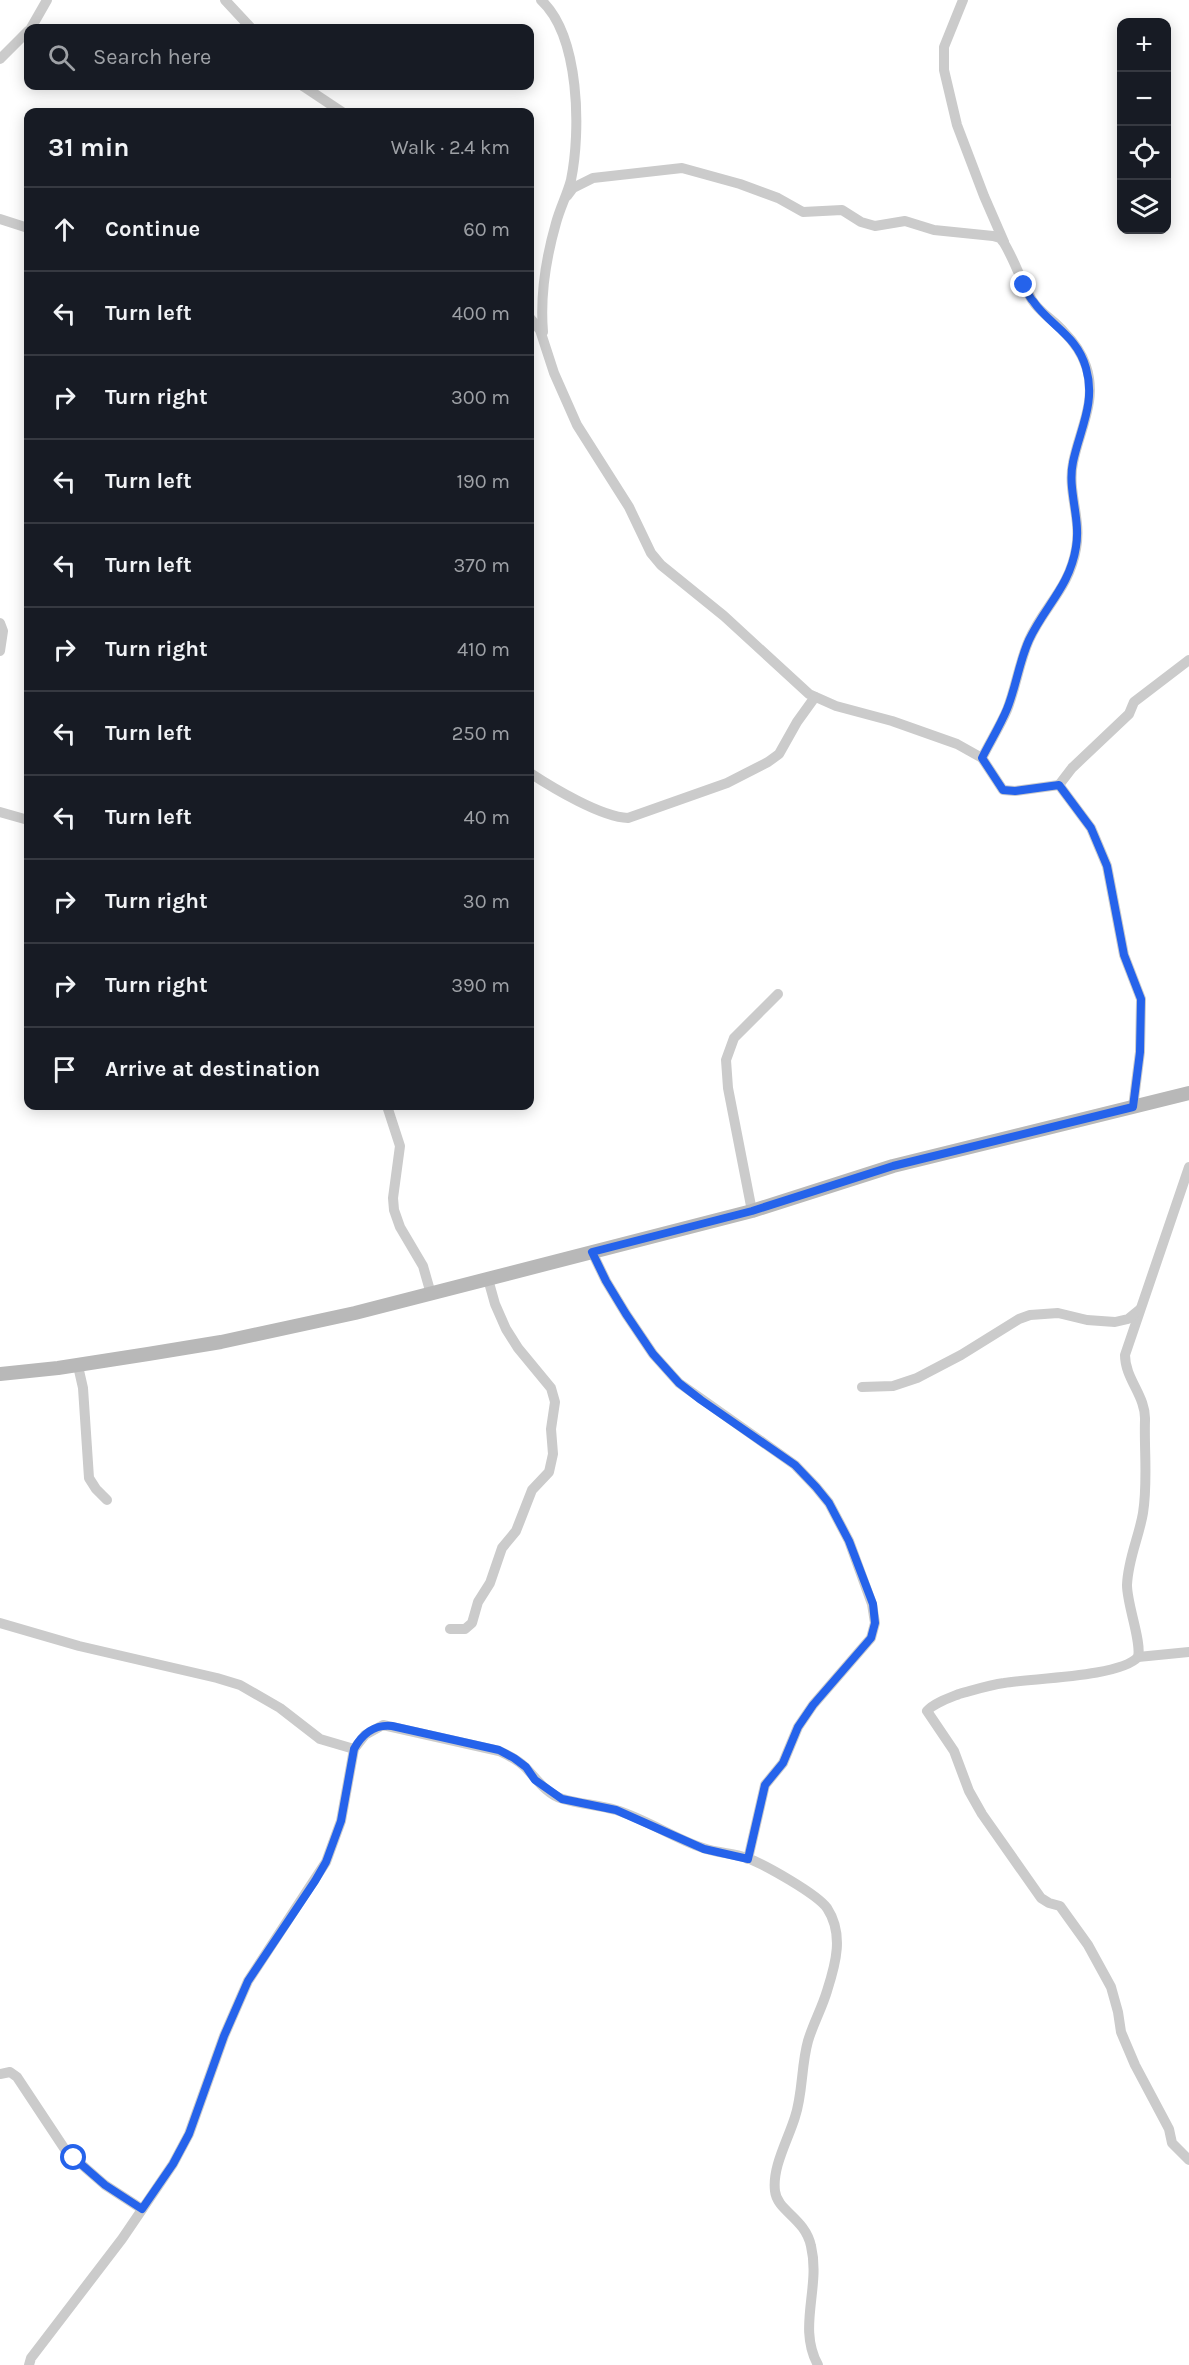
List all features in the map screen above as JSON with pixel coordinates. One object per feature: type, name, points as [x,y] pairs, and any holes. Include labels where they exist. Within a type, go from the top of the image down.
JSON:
[{"type":"street","points":[[33,24],[47,0]]},
{"type":"street","points":[[225,0],[246,24]]},
{"type":"street","points":[[541,0],[553,13],[562,30],[573,76],[574,140],[571,177],[567,196],[553,233],[544,283],[542,321],[544,341]]},
{"type":"street","points":[[963,0],[944,47],[944,70],[957,125],[1004,243],[1033,301],[1065,332],[1080,355],[1086,367],[1090,397],[1070,478],[1078,522],[1073,563],[1061,591],[1029,639],[1007,710],[982,758]]},
{"type":"street","points":[[0,59],[24,36]]},
{"type":"street","points":[[309,90],[336,108]]},
{"type":"street","points":[[567,196],[573,188],[593,178],[682,168],[740,184],[778,198],[803,212],[842,210],[868,225],[910,222],[925,229],[993,236],[1000,238],[1004,243]]},
{"type":"street","points":[[0,219],[24,227]]},
{"type":"street","points":[[534,322],[544,341],[566,404],[629,507],[651,553],[661,565],[724,616],[803,689],[815,697],[836,706],[941,737],[982,758],[1003,790],[1015,791],[1059,785],[1072,768],[1129,714],[1134,702],[1189,660]]},
{"type":"street","points":[[0,623],[3,631],[0,651]]},
{"type":"street","points":[[534,776],[602,812],[619,818],[628,818],[745,776],[768,762],[779,754],[797,722],[815,697]]},
{"type":"street","points":[[1059,785],[1091,828],[1107,866],[1124,955],[1141,999],[1140,1052],[1133,1107]]},
{"type":"street","points":[[0,812],[24,819]]},
{"type":"street","points":[[752,1211],[728,1088],[726,1055],[734,1038],[778,994]]},
{"type":"street","points":[[0,1374],[78,1366],[308,1324],[752,1211],[893,1166],[1189,1093]]},
{"type":"street","points":[[388,1110],[400,1146],[393,1198],[394,1210],[400,1227],[423,1266],[431,1294]]},
{"type":"street","points":[[1138,1657],[1139,1646],[1129,1607],[1127,1582],[1144,1501],[1145,1420],[1143,1403],[1126,1371],[1125,1355],[1189,1167]]},
{"type":"street","points":[[592,1252],[626,1314],[653,1354],[679,1383],[795,1465],[829,1503],[849,1541],[873,1604],[875,1623],[871,1638],[813,1705],[798,1727],[783,1763],[765,1785],[748,1859]]},
{"type":"street","points":[[450,1629],[465,1629],[472,1623],[478,1602],[490,1583],[502,1548],[516,1531],[532,1490],[549,1472],[553,1454],[551,1429],[555,1402],[551,1388],[518,1348],[506,1329],[495,1304],[488,1279]]},
{"type":"street","points":[[862,1387],[893,1386],[917,1378],[961,1355],[1019,1319],[1030,1315],[1058,1313],[1076,1319],[1115,1322],[1131,1317],[1141,1308]]},
{"type":"street","points":[[78,1366],[83,1388],[89,1478],[96,1490],[107,1500]]},
{"type":"street","points":[[0,1623],[79,1646],[240,1685],[280,1708],[320,1739],[354,1749]]},
{"type":"street","points":[[1189,1652],[1138,1657],[1130,1663],[1105,1670],[1003,1683],[946,1699],[927,1711],[954,1750],[969,1791],[994,1833],[1041,1898],[1060,1906],[1088,1945],[1111,1987],[1121,2032],[1135,2065],[1169,2129],[1172,2143],[1189,2160]]},
{"type":"street","points":[[29,2365],[31,2358],[82,2293],[173,2164],[189,2134],[224,2036],[248,1981],[326,1862],[341,1821],[354,1749],[364,1735],[383,1725],[483,1746],[514,1758],[526,1767],[535,1780],[562,1799],[616,1810],[704,1849],[748,1859],[814,1896],[826,1907],[837,1931],[837,1953],[827,1992],[808,2042],[800,2094],[780,2161],[775,2191],[781,2206],[791,2213],[808,2232],[814,2281],[808,2330],[812,2354],[818,2365]]},
{"type":"street","points":[[0,2074],[10,2072],[17,2077],[66,2151],[105,2185],[142,2209]]},
{"type":"route","points":[[74,2158],[105,2185],[142,2209],[173,2164],[189,2134],[224,2036],[248,1981],[326,1862],[341,1821],[354,1749],[358,1741],[370,1731],[378,1726],[392,1726],[499,1750],[526,1767],[535,1780],[562,1799],[616,1810],[704,1849],[748,1859],[765,1785],[783,1763],[790,1742],[813,1705],[871,1638],[875,1623],[873,1604],[849,1541],[829,1503],[795,1465],[679,1383],[653,1354],[626,1314],[592,1252],[752,1211],[893,1166],[1133,1107],[1140,1052],[1141,999],[1124,955],[1111,879],[1102,852],[1091,828],[1059,785],[1015,791],[1003,790],[982,758],[1007,710],[1029,639],[1068,578],[1077,546],[1078,522],[1070,478],[1087,416],[1090,384],[1086,367],[1076,347],[1065,332],[1042,312],[1024,285]]}]
